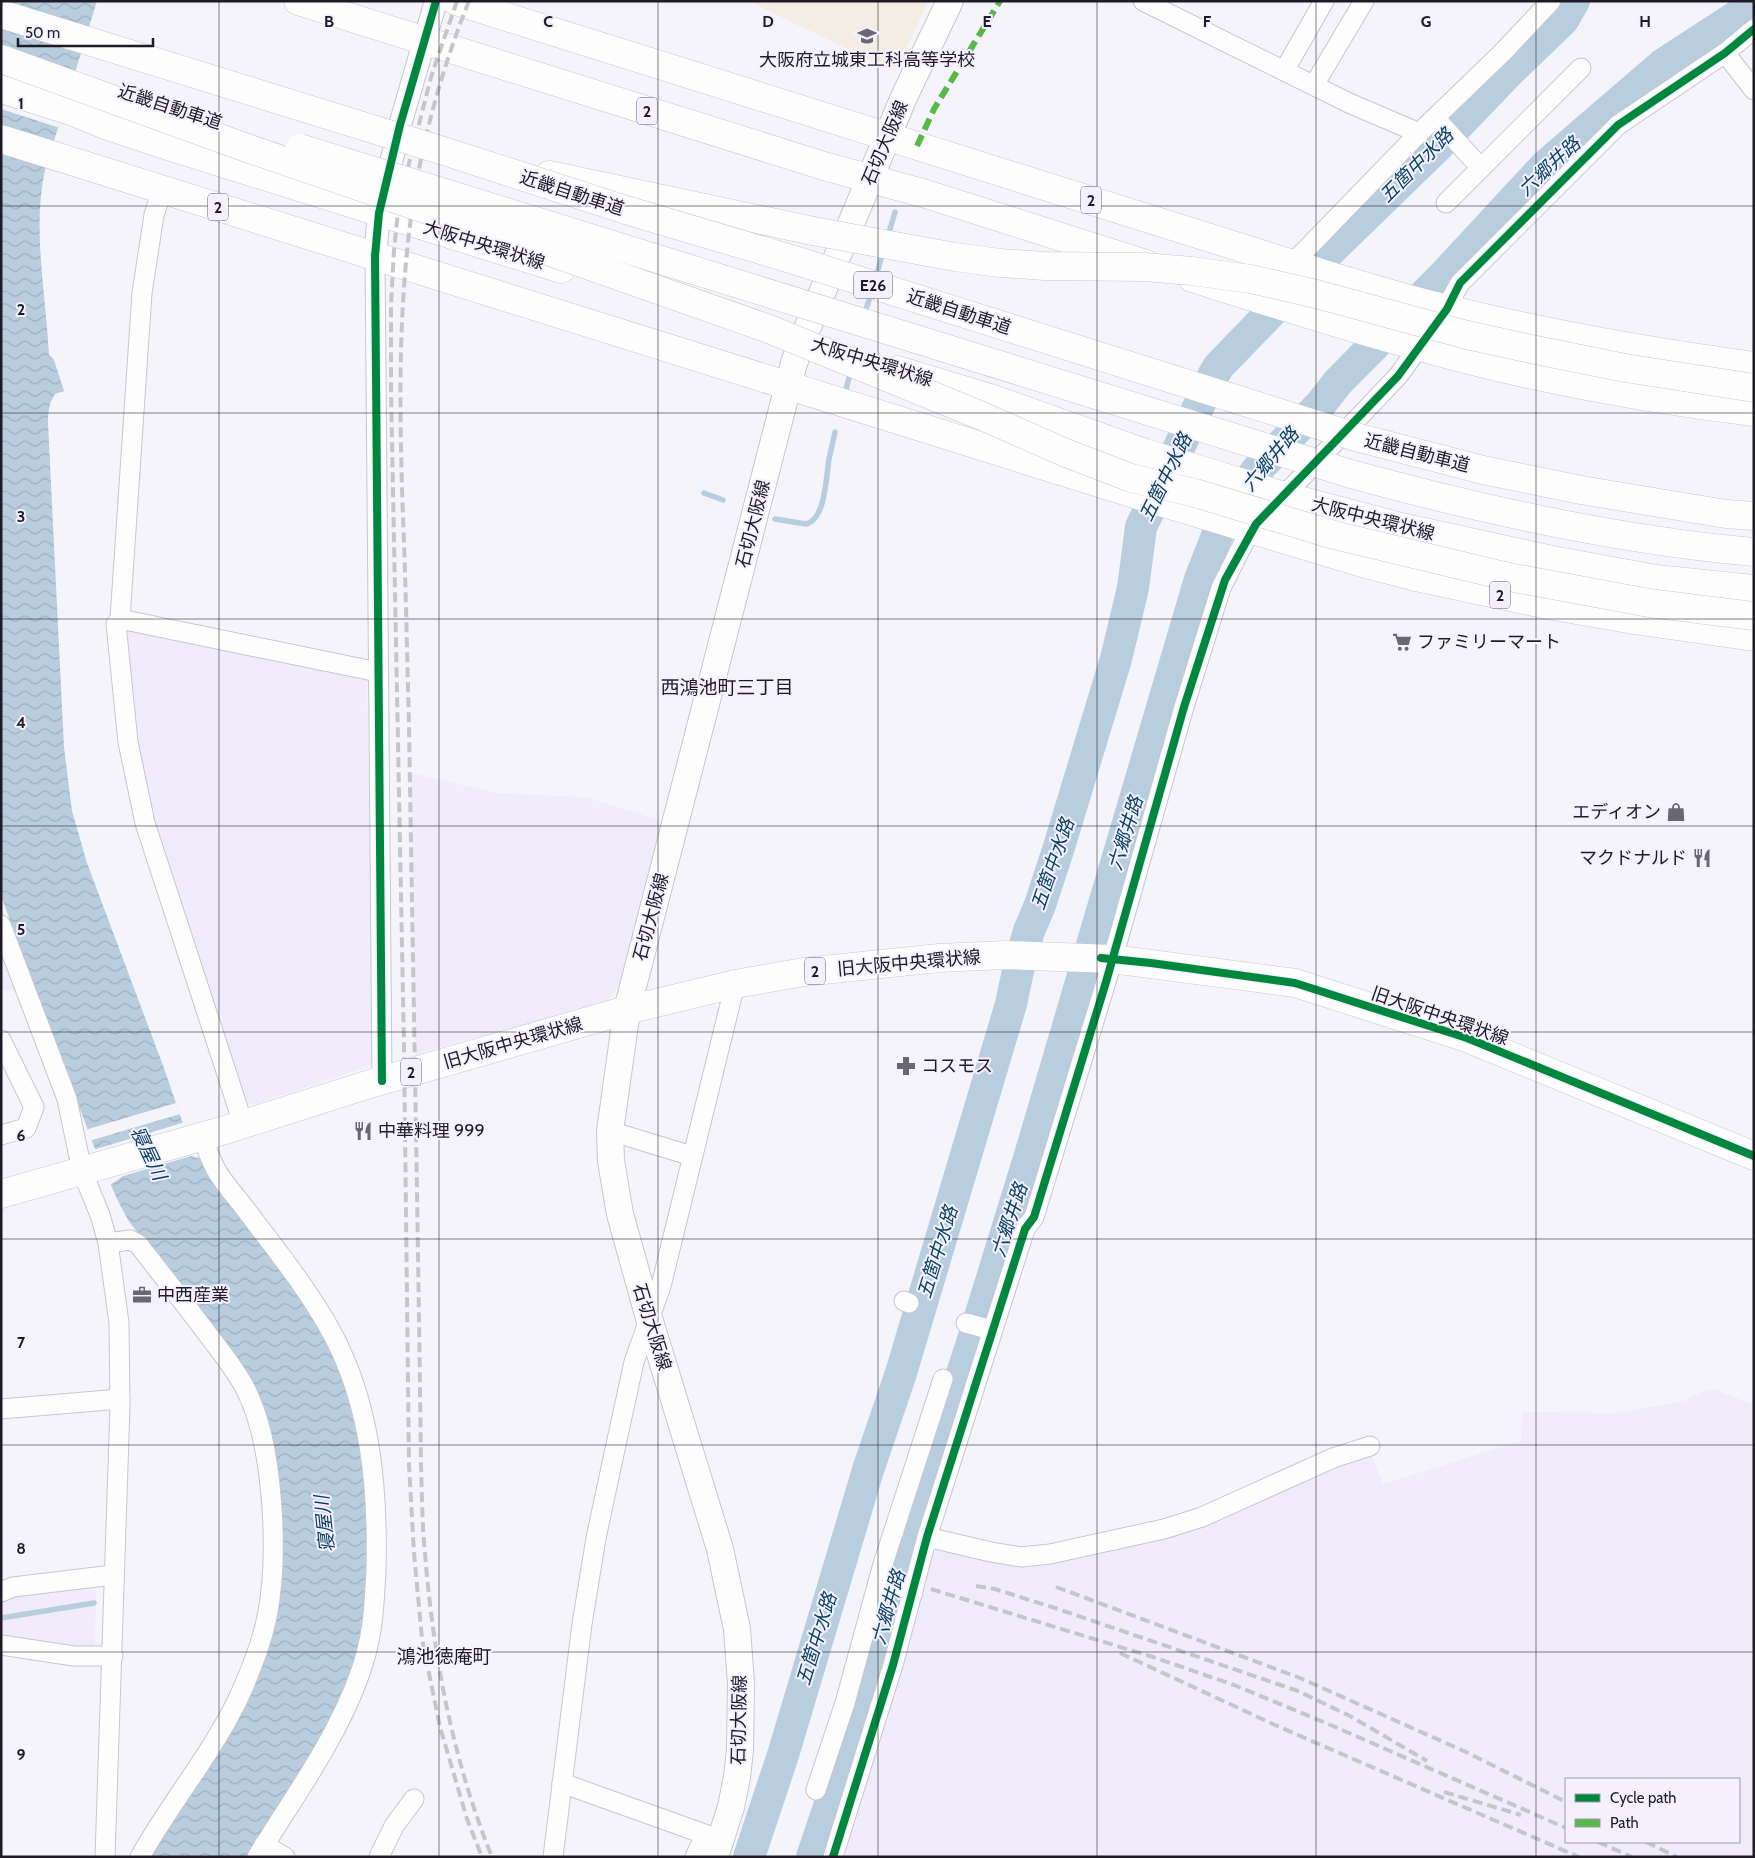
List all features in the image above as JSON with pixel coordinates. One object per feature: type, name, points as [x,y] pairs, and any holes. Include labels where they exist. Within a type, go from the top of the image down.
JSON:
[{"type":"main road","name":"2","points":[[298,1],[824,166],[926,194],[1296,311],[1411,344],[1572,383],[1676,402],[1754,412]]},
{"type":"main road","name":"2","points":[[456,1],[1331,276],[1441,308],[1607,343],[1754,366]]},
{"type":"main road","name":"石切大阪線","points":[[714,1844],[734,1793],[740,1750],[741,1684],[737,1629],[720,1549],[649,1318],[620,1214],[612,1167],[610,1130],[627,1010],[788,386],[802,341],[887,136],[950,1]]},
{"type":"main road","name":"近畿自動車道","points":[[1,14],[450,153],[626,210],[791,259],[1238,401],[1404,451],[1580,490],[1726,514],[1754,516]]},
{"type":"main road","name":"近畿自動車道","points":[[1,53],[1350,474],[1404,489],[1595,531],[1723,550],[1754,552]]},
{"type":"main road","points":[[1,59],[244,147],[769,329],[982,416],[1066,453],[1131,478],[1195,493],[1334,535],[1510,577],[1649,604],[1754,616]]},
{"type":"main road","name":"大阪中央環状線","points":[[1,89],[74,112],[134,135],[760,332],[802,341],[996,400],[1145,453],[1274,493],[1401,527],[1552,560],[1656,579],[1754,589]]},
{"type":"main road","name":"2","points":[[1,139],[1244,529],[1366,564],[1485,592],[1634,620],[1754,637]]},
{"type":"main road","points":[[450,153],[804,230],[955,257],[1045,266],[1163,269],[1251,279],[1316,294],[1467,335],[1531,349],[1625,368],[1754,388]]},
{"type":"main road","name":"旧大阪中央環状線","points":[[1,1194],[627,1010],[735,984],[804,972],[939,958],[1006,955],[1096,958],[1295,983],[1467,1038],[1754,1156]]},
{"type":"street","points":[[382,1081],[376,256],[380,213],[400,125],[436,1]]},
{"type":"street","points":[[1143,1],[1284,71],[1419,134]]},
{"type":"street","points":[[1284,71],[1324,1]]},
{"type":"street","points":[[1314,85],[1364,1]]},
{"type":"street","points":[[1294,264],[1419,134],[1440,123],[1551,1]]},
{"type":"street","points":[[833,1857],[875,1726],[909,1592],[990,1329],[1025,1229],[1034,1216],[1096,958],[1184,707],[1221,588],[1244,529],[1256,524],[1274,493],[1398,376],[1411,344],[1460,283],[1618,125],[1725,53],[1754,29]]},
{"type":"street","points":[[1725,53],[1754,90]]},
{"type":"street","points":[[1446,203],[1582,68]]},
{"type":"street","points":[[1440,123],[1481,168]]},
{"type":"street","points":[[162,190],[154,216],[142,292],[120,619],[116,624],[128,742],[146,823],[238,1108],[241,1124]]},
{"type":"street","points":[[120,619],[378,672]]},
{"type":"street","points":[[1,925],[67,1098],[91,1168],[100,1215],[108,1243],[119,1323],[120,1399],[105,1857]]},
{"type":"street","points":[[553,1857],[582,1624],[596,1538],[634,1362],[661,1286],[735,984]]},
{"type":"street","points":[[1,1040],[34,1107],[26,1128],[1,1135]]},
{"type":"street","points":[[610,1130],[692,1156]]},
{"type":"street","points":[[199,1137],[218,1173],[306,1291],[336,1340],[352,1376],[360,1401],[369,1446],[374,1488],[377,1530],[374,1622],[367,1652],[348,1702],[320,1759],[260,1851],[284,1857]]},
{"type":"street","points":[[108,1243],[130,1240],[138,1244],[239,1377],[254,1407],[263,1440],[270,1489],[272,1526],[273,1557],[270,1596],[267,1617],[254,1661],[228,1718],[140,1857]]},
{"type":"street","points":[[966,1322],[990,1329]]},
{"type":"street","points":[[816,1790],[845,1703],[943,1379]]},
{"type":"street","points":[[1,1409],[120,1399]]},
{"type":"street","points":[[927,1537],[1021,1557],[1050,1554],[1164,1529],[1202,1517],[1333,1458],[1370,1446]]},
{"type":"street","points":[[1,1592],[13,1587],[113,1575]]},
{"type":"street","points":[[880,1584],[909,1592]]},
{"type":"street","points":[[1,1645],[74,1656],[113,1656]]},
{"type":"street","points":[[562,1783],[714,1844]]},
{"type":"street","points":[[379,1857],[394,1826],[414,1799]]},
{"type":"street","points":[[695,1857],[714,1844]]},
{"type":"shaded area","name":"大阪府立城東工科高等学校","points":[[748,1],[929,1],[895,72]]},
{"type":"shaded area","points":[[124,625],[367,676],[373,1065],[253,1105],[243,1099],[151,815],[133,743]]},
{"type":"shaded area","points":[[411,773],[497,793],[585,797],[663,821],[621,981],[608,1002],[416,1054]]},
{"type":"shaded area","points":[[1,949],[12,980],[15,990],[1,991]]},
{"type":"shaded area","points":[[1714,1389],[1754,1405],[1754,1857],[839,1857],[930,1555],[941,1548],[1028,1564],[1371,1454],[1383,1484],[1521,1441],[1522,1412],[1619,1413],[1684,1401],[1701,1392]]},
{"type":"shaded area","points":[[96,1582],[95,1651],[1,1639],[1,1597]]},
{"type":"water","name":"寝屋川","points":[[1,1],[97,1],[45,170],[40,216],[41,262],[49,355],[54,360],[64,391],[55,394],[53,397],[49,408],[48,423],[64,747],[72,811],[87,863],[182,1121],[199,1152],[305,1302],[347,1377],[368,1488],[366,1634],[332,1722],[250,1857],[149,1857],[257,1674],[274,1469],[218,1338],[128,1220],[117,1199],[93,1144],[1,896]]},
{"type":"pier","points":[[1,77],[69,99],[60,128],[1,109]]},
{"type":"pier","points":[[176,1103],[180,1114],[89,1141],[85,1130]]},
{"type":"pier","points":[[185,1122],[206,1160],[191,1156],[123,1176],[109,1186],[93,1150]]},
{"type":"waterway","name":"五箇中水路","points":[[749,1857],[783,1755],[868,1470],[901,1373],[1011,1004],[1029,931],[1040,905],[1059,847],[1116,659],[1133,588],[1141,527],[1219,366],[1336,245],[1563,20],[1574,1]]},
{"type":"waterway","name":"六郷井路","points":[[812,1857],[841,1771],[908,1538],[972,1343],[1030,1155],[1200,579],[1226,513],[1256,471],[1320,405],[1338,382],[1446,273],[1546,165],[1662,65],[1754,5]]},
{"type":"waterway","points":[[888,236],[895,212]]},
{"type":"waterway","points":[[876,277],[883,252]]},
{"type":"waterway","points":[[864,315],[872,291]]},
{"type":"waterway","points":[[845,393],[849,378]]},
{"type":"waterway","points":[[775,519],[806,524],[818,514],[824,496],[835,432]]},
{"type":"waterway","points":[[704,493],[723,500]]},
{"type":"waterway","points":[[1,1618],[94,1603]]},
{"type":"railway","points":[[457,1],[431,77],[399,203],[391,305],[391,390],[404,1046],[409,1465],[414,1553],[422,1639],[440,1727],[467,1819],[482,1857]]},
{"type":"railway","points":[[469,1],[437,93],[416,188],[404,285],[401,418],[409,725],[423,1531],[433,1630],[447,1708],[466,1783],[492,1857]]},
{"type":"railway","points":[[976,1586],[995,1589],[1055,1608],[1298,1691],[1350,1716],[1427,1761]]},
{"type":"railway","points":[[1056,1587],[1300,1678],[1466,1752],[1565,1802]]},
{"type":"railway","points":[[931,1589],[1153,1657],[1234,1685],[1333,1726],[1565,1828]]},
{"type":"railway","points":[[1120,1653],[1275,1725],[1579,1857]]},
{"type":"railway","points":[[1444,1792],[1521,1815]]},
{"type":"railway","points":[[1600,1843],[1632,1857]]},
{"type":"railway","points":[[1648,1843],[1677,1857]]},
{"type":"marked path","points":[[917,146],[934,109],[1000,1]]},
{"type":"cycle path","points":[[382,1081],[375,256],[379,213],[400,125],[436,1]]},
{"type":"cycle path","points":[[833,1857],[893,1665],[927,1537],[1025,1229],[1034,1217],[1106,982],[1184,707],[1225,580],[1256,524],[1398,376],[1447,309],[1460,283],[1618,125],[1725,53],[1754,29]]},
{"type":"cycle path","points":[[1101,958],[1295,983],[1467,1038],[1754,1156]]},
{"type":"place","name":"大阪府立城東工科高等学校","points":[[867,36]]},
{"type":"place","name":"ファミリーマート","points":[[1402,642]]},
{"type":"place","name":"エディオン","points":[[1676,812]]},
{"type":"place","name":"マクドナルド","points":[[1702,858]]},
{"type":"place","name":"コスモス","points":[[906,1066]]},
{"type":"place","name":"中華料理 999","points":[[363,1131]]},
{"type":"place","name":"中西産業","points":[[142,1295]]},
{"type":"district","name":"西鴻池町三丁目","points":[[727,687]]},
{"type":"district","name":"鴻池徳庵町","points":[[444,1656]]}]
